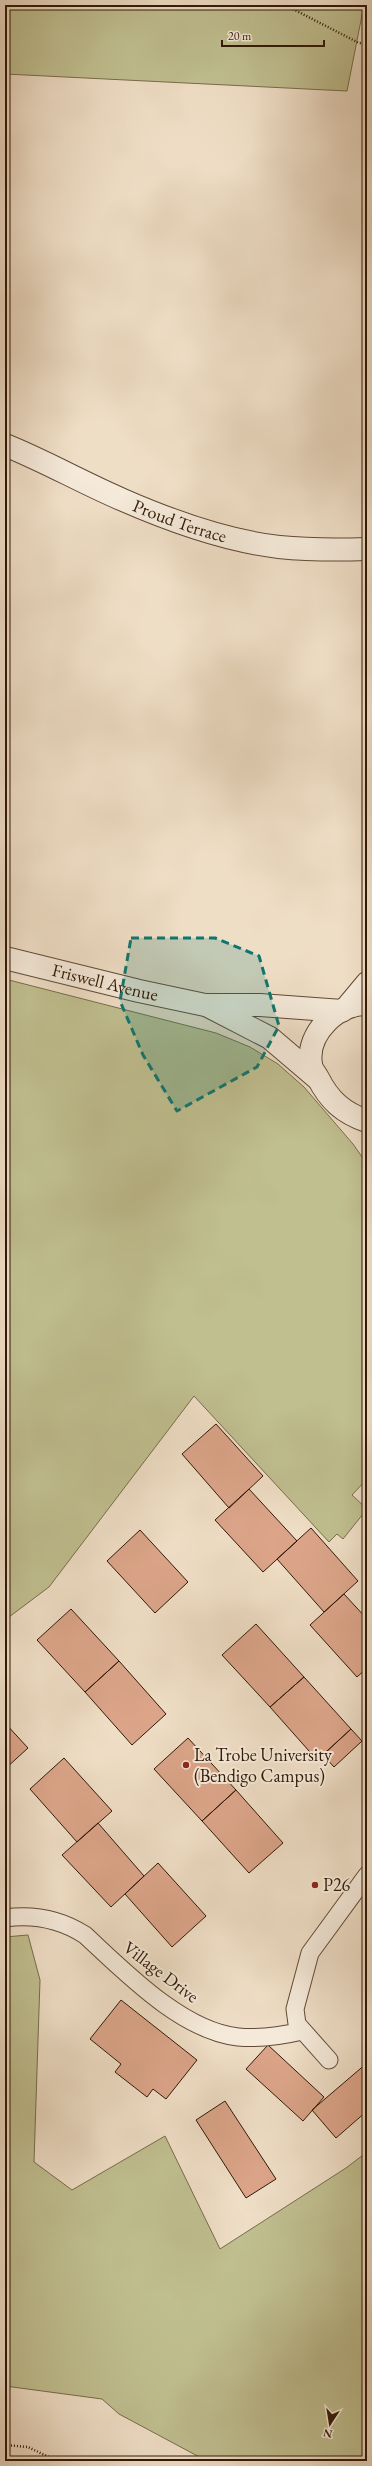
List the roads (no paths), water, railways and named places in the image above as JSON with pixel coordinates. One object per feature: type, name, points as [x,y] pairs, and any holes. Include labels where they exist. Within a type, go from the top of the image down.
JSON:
[{"type":"street","name":"Proud Terrace","points":[[5,445],[44,461],[143,509],[228,536],[278,547],[323,550],[367,549]]},
{"type":"street","name":"Friswell Avenue","points":[[5,958],[140,992],[205,1005],[352,1008]]},
{"type":"street","points":[[367,983],[352,1008],[332,1016],[320,1029],[313,1046],[311,1065],[318,1079],[336,1104],[359,1118],[367,1136]]},
{"type":"street","name":"Friswell Avenue","points":[[205,1005],[270,1038],[318,1079]]},
{"type":"lane","points":[[329,2060],[297,2024],[295,2009],[307,1960],[367,1875]]},
{"type":"lane","name":"Village Drive","points":[[5,1918],[24,1916],[39,1917],[72,1927],[85,1935],[152,1995],[202,2027],[238,2037],[275,2037],[302,2031]]},
{"type":"place","name":"La Trobe University (Bendigo Campus)","points":[[186,1765]]},
{"type":"place","name":"P26","points":[[315,1885]]}]
